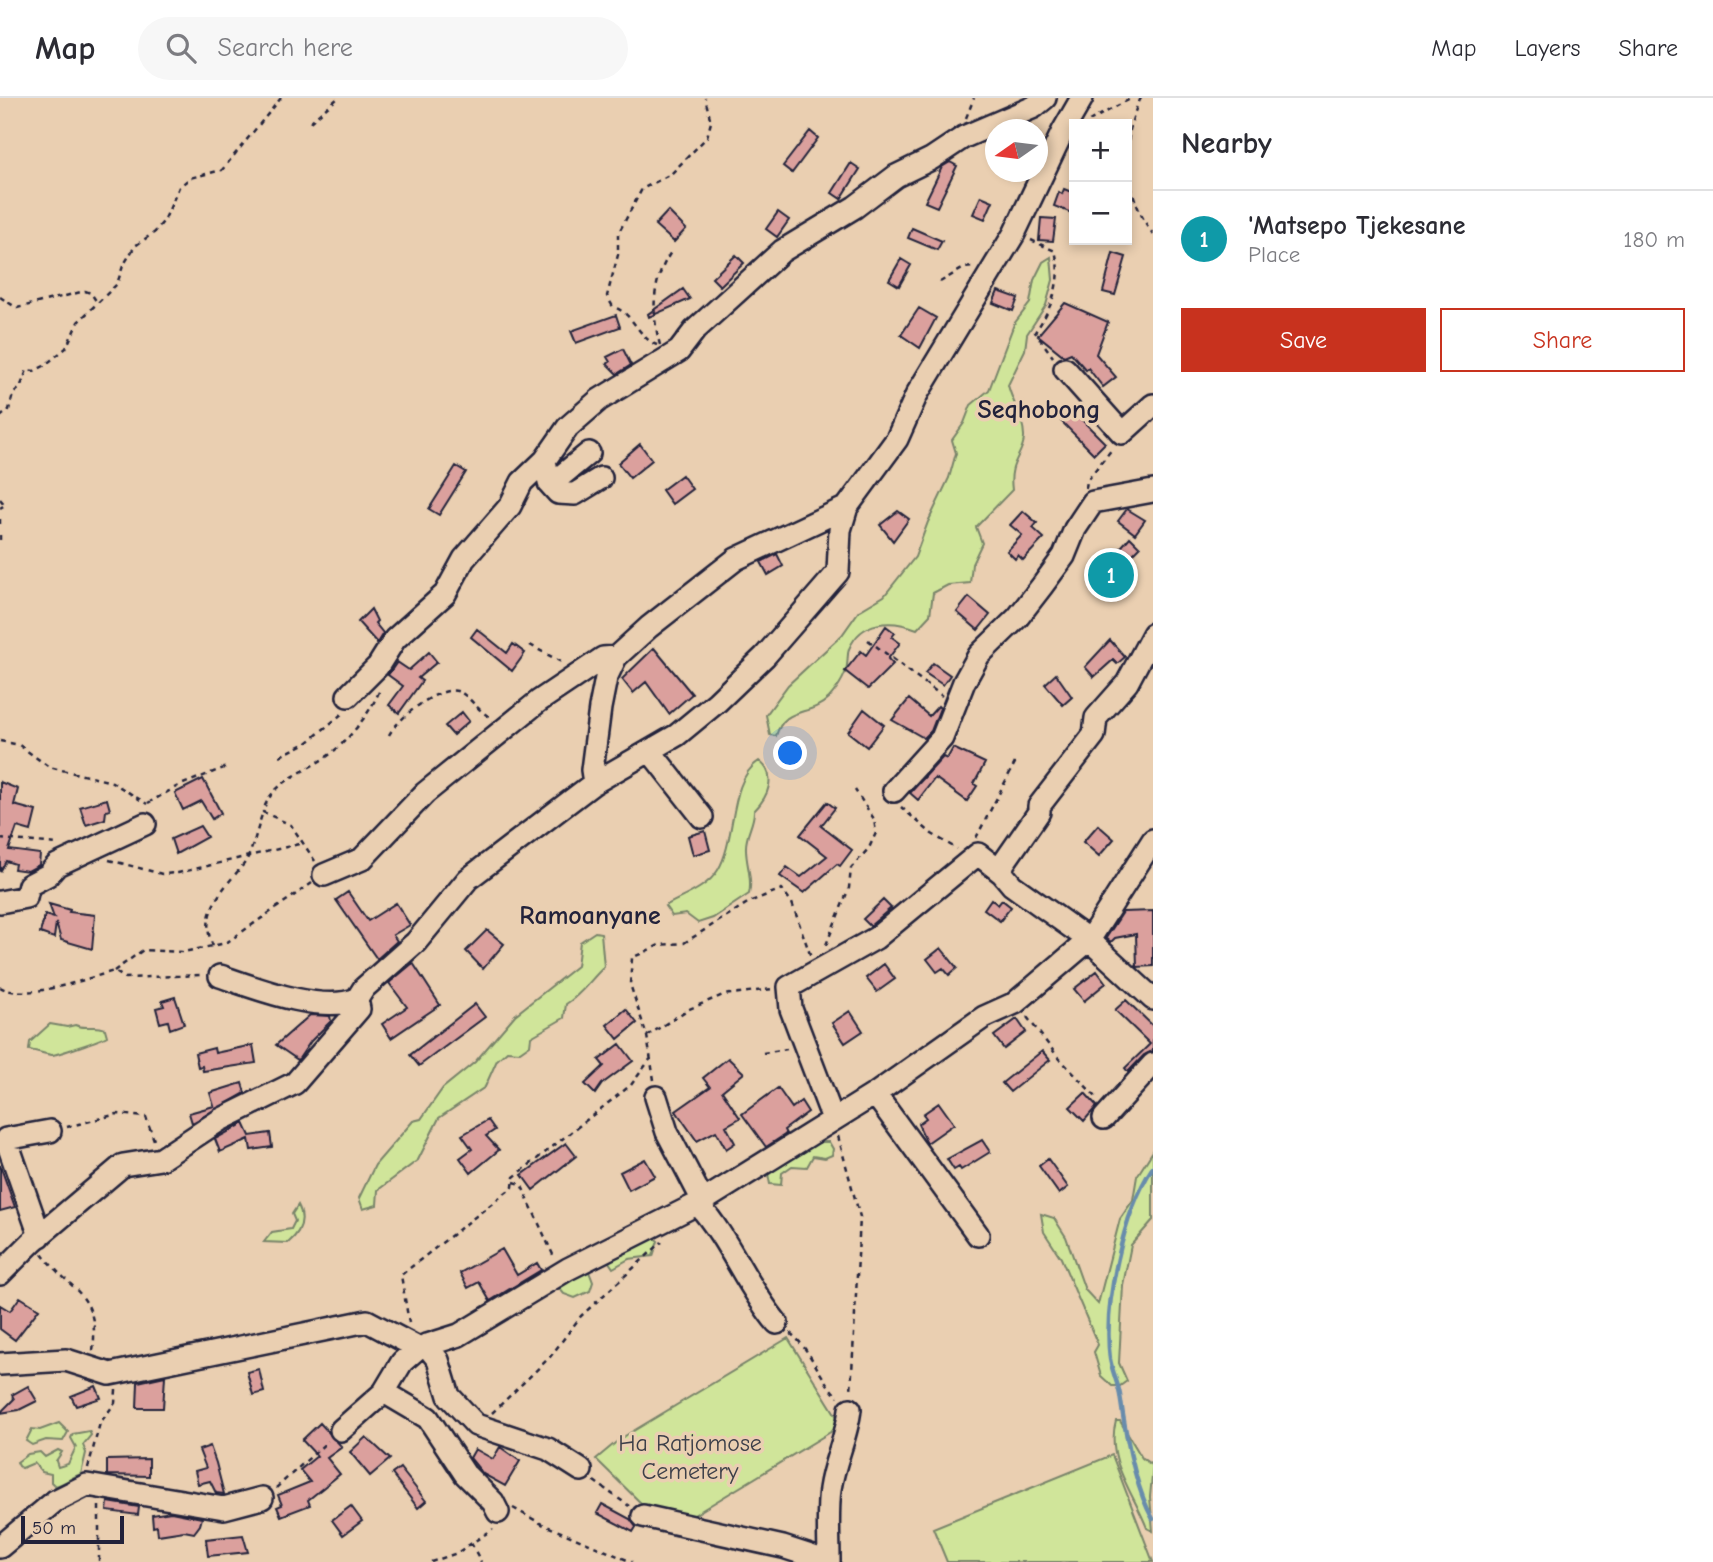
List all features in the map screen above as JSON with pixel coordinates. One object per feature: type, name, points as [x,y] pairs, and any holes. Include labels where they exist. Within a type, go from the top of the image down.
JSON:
[{"type":"street","points":[[348,696],[380,663],[395,639],[445,594],[464,559],[510,506],[522,482],[546,469],[568,427],[599,400],[641,377],[662,352],[679,351],[695,330],[782,251],[855,207],[896,176],[931,159],[964,137],[1034,107],[1045,98]]},
{"type":"street","points":[[219,976],[282,997],[343,1004],[357,999],[364,988],[416,942],[468,879],[594,783],[677,735],[727,693],[765,656],[838,572],[840,530],[846,507],[897,439],[917,394],[1014,234],[1082,98]]},
{"type":"street","points":[[1065,369],[1122,433],[1153,405]]},
{"type":"street","points":[[546,469],[561,476],[589,453]]},
{"type":"street","points":[[546,469],[558,493],[575,494],[601,478]]},
{"type":"street","points":[[894,791],[942,737],[979,656],[1018,617],[1042,586],[1064,556],[1075,529],[1093,502],[1153,491]]},
{"type":"street","points":[[594,783],[592,770],[600,708],[606,678],[616,657],[649,627],[736,559],[846,507]]},
{"type":"street","points":[[1002,873],[1003,864],[1039,812],[1039,806],[1094,735],[1096,718],[1127,683],[1153,634]]},
{"type":"street","points":[[324,875],[362,859],[425,793],[539,701],[603,659],[616,657]]},
{"type":"street","points":[[650,751],[702,817]]},
{"type":"street","points":[[0,902],[26,897],[29,885],[48,875],[57,865],[146,814]]},
{"type":"street","points":[[341,1430],[384,1392],[402,1362],[417,1344],[459,1335],[563,1272],[700,1202],[875,1094],[984,1017],[1014,1003],[1089,940],[1153,840]]},
{"type":"street","points":[[833,1119],[791,1009],[789,987],[876,939],[974,857],[1002,873],[1012,884],[1089,940],[1153,999]]},
{"type":"street","points":[[0,1274],[36,1238],[123,1165],[161,1160],[220,1120],[295,1083],[359,1009],[357,999]]},
{"type":"street","points":[[1106,1115],[1153,1064]]},
{"type":"street","points":[[875,1094],[978,1236]]},
{"type":"street","points":[[656,1097],[667,1132],[700,1202],[726,1241],[759,1301],[778,1323]]},
{"type":"street","points":[[36,1238],[6,1139],[50,1131]]},
{"type":"street","points":[[0,1364],[66,1360],[110,1374],[367,1321],[417,1344],[438,1360],[449,1396],[462,1413],[482,1427],[548,1449],[581,1470]]},
{"type":"street","points":[[384,1392],[428,1418],[465,1474],[495,1507]]},
{"type":"street","points":[[643,1516],[783,1547],[829,1562],[830,1490],[838,1450],[847,1433],[850,1409]]},
{"type":"street","points":[[0,1547],[55,1501],[93,1486],[224,1508],[262,1498]]},
{"type":"path","points":[[0,417],[9,410],[13,394],[20,388],[27,370],[44,366],[65,348],[78,322],[117,284],[123,266],[135,246],[155,232],[165,219],[179,187],[190,177],[222,170],[281,98]]},
{"type":"path","points":[[310,122],[338,98]]},
{"type":"path","points":[[662,352],[622,310],[613,307],[607,296],[608,286],[618,256],[618,234],[642,189],[671,174],[707,137],[711,122],[705,98]]},
{"type":"path","points":[[1092,119],[1123,100],[1132,98]]},
{"type":"path","points":[[1141,98],[1128,134],[1131,194],[1138,214],[1153,234]]},
{"type":"path","points":[[1014,234],[1055,251],[1058,264],[1056,289],[1050,312],[1035,332],[1047,351],[1065,369]]},
{"type":"path","points":[[662,352],[654,311],[656,289],[671,252]]},
{"type":"path","points":[[940,282],[964,268],[994,269]]},
{"type":"path","points":[[0,297],[18,308],[85,290],[91,293],[98,304]]},
{"type":"path","points":[[1085,497],[1087,480],[1122,433]]},
{"type":"path","points":[[0,499],[5,505],[0,508]]},
{"type":"path","points":[[0,519],[0,526]]},
{"type":"path","points":[[0,535],[0,543]]},
{"type":"path","points":[[868,640],[955,708]]},
{"type":"path","points":[[530,645],[553,660],[586,670]]},
{"type":"path","points":[[213,946],[207,930],[209,917],[223,889],[245,864],[263,812],[278,787],[317,764],[337,749],[349,734],[379,693],[384,675],[380,663]]},
{"type":"path","points":[[390,735],[396,722],[413,709],[442,691],[453,690],[464,694],[477,709],[499,719],[507,728]]},
{"type":"path","points":[[280,756],[325,730],[344,712],[348,696]]},
{"type":"path","points":[[0,741],[19,745],[49,767],[113,782],[146,814],[178,786],[229,766]]},
{"type":"path","points":[[894,791],[892,800],[932,834],[974,857],[983,850],[976,839],[979,827],[1017,759]]},
{"type":"path","points":[[824,948],[849,888],[851,868],[869,848],[877,833],[874,819],[855,790]]},
{"type":"path","points":[[0,987],[6,991],[36,990],[114,971],[143,950],[184,952],[226,943],[324,875],[291,825],[263,812]]},
{"type":"path","points":[[0,839],[46,845]]},
{"type":"path","points":[[98,843],[104,858],[162,874],[195,869],[303,843]]},
{"type":"path","points":[[653,1069],[647,1035],[630,984],[632,958],[659,945],[684,943],[749,902],[782,889],[792,903],[812,960],[818,954]]},
{"type":"path","points":[[114,971],[124,978],[219,976]]},
{"type":"path","points":[[647,1035],[687,1010],[723,995],[789,987]]},
{"type":"path","points":[[1014,1003],[1106,1115]]},
{"type":"path","points":[[763,1053],[786,1049],[808,1057]]},
{"type":"path","points":[[417,1344],[409,1322],[401,1275],[497,1201],[513,1187],[514,1180],[631,1085],[651,1058]]},
{"type":"path","points":[[50,1131],[117,1114],[146,1117],[161,1160]]},
{"type":"path","points":[[833,1119],[860,1217],[850,1409]]},
{"type":"path","points":[[514,1180],[522,1184],[544,1240],[563,1272]]},
{"type":"path","points":[[482,1427],[498,1406],[550,1357],[581,1316],[668,1237],[674,1226],[672,1216]]},
{"type":"path","points":[[36,1238],[45,1258],[87,1298],[95,1334],[88,1367]]},
{"type":"path","points":[[778,1323],[800,1340],[824,1382],[850,1409]]},
{"type":"path","points":[[99,1562],[93,1486],[96,1433],[116,1403],[116,1390],[110,1374]]},
{"type":"path","points":[[262,1498],[276,1489],[341,1430]]},
{"type":"path","points":[[581,1470],[609,1494],[643,1516]]},
{"type":"path","points":[[431,1562],[471,1544],[500,1523],[495,1507],[516,1508],[541,1524],[632,1562]]},
{"type":"path","points":[[471,1544],[481,1562]]},
{"type":"green space","points":[[1051,257],[1053,280],[1046,305],[1027,334],[1025,350],[1008,385],[1024,432],[1023,444],[1012,472],[1012,490],[976,527],[982,543],[972,564],[970,583],[948,585],[933,593],[930,615],[917,629],[887,623],[869,627],[861,632],[849,649],[843,678],[829,698],[813,708],[791,716],[780,726],[776,736],[770,735],[766,715],[788,685],[842,635],[859,611],[884,596],[915,557],[949,478],[956,453],[952,440],[964,423],[971,405],[989,390],[1014,324],[1030,303],[1034,280],[1043,262]]},
{"type":"green space","points":[[759,761],[768,773],[769,786],[754,811],[746,844],[749,894],[713,918],[698,923],[686,914],[672,916],[665,906],[701,887],[718,870],[724,857],[742,782],[749,770]]},
{"type":"green space","points":[[595,932],[601,933],[604,967],[566,1004],[564,1018],[531,1037],[530,1045],[520,1052],[507,1051],[497,1060],[485,1087],[439,1118],[418,1160],[378,1190],[377,1205],[363,1209],[359,1198],[375,1165],[413,1121],[421,1119],[443,1088],[475,1062],[515,1015],[577,966],[580,942]]},
{"type":"green space","points":[[50,1024],[101,1028],[105,1029],[107,1036],[52,1055],[29,1050],[30,1042]]},
{"type":"green space","points":[[821,1142],[829,1142],[833,1149],[832,1155],[825,1158],[813,1156],[807,1167],[792,1166],[782,1173],[781,1185],[770,1184],[768,1174],[774,1169],[800,1151]]},
{"type":"green space","points":[[1153,1151],[1153,1220],[1131,1245],[1123,1285],[1119,1363],[1127,1381],[1120,1386],[1112,1386],[1101,1376],[1094,1352],[1098,1345],[1061,1258],[1044,1232],[1041,1214],[1054,1218],[1066,1237],[1085,1290],[1098,1304],[1120,1219],[1133,1200],[1137,1176]]},
{"type":"green space","points":[[298,1205],[302,1221],[292,1239],[288,1243],[264,1242],[272,1232],[291,1229],[295,1221],[292,1214]]},
{"type":"green space","points":[[650,1234],[658,1241],[653,1256],[629,1259],[613,1268],[609,1262],[616,1253]]},
{"type":"green space","points":[[588,1269],[593,1282],[590,1291],[575,1298],[564,1294],[559,1288],[565,1279]]},
{"type":"green space","name":"Ha Ratjomose Cemetery","points":[[788,1338],[842,1425],[689,1518],[648,1510],[596,1459],[620,1439]]},
{"type":"green space","points":[[1116,1421],[1120,1421],[1142,1458],[1153,1466],[1150,1497],[1153,1531],[1147,1528],[1122,1476],[1114,1449]]},
{"type":"green space","points":[[59,1423],[68,1432],[63,1441],[46,1440],[32,1445],[26,1441],[32,1429],[40,1430]]},
{"type":"green space","points":[[89,1431],[91,1435],[83,1445],[86,1453],[81,1474],[62,1484],[55,1486],[51,1482],[51,1474],[42,1472],[34,1463],[22,1468],[17,1462],[28,1454],[40,1452],[45,1457],[58,1450],[62,1452],[56,1461],[58,1467],[68,1464],[76,1447],[71,1438],[73,1434]]},
{"type":"green space","points":[[1112,1455],[1153,1562],[947,1562],[933,1528]]},
{"type":"building","points":[[810,131],[818,138],[792,173],[783,166]]},
{"type":"building","points":[[950,162],[957,166],[937,207],[925,202],[942,167]]},
{"type":"building","points":[[851,163],[860,169],[841,199],[832,193]]},
{"type":"building","points":[[1064,189],[1069,191],[1069,212],[1054,206],[1059,192],[1062,194]]},
{"type":"building","points":[[981,196],[993,201],[985,219],[973,214]]},
{"type":"building","points":[[668,211],[686,229],[674,242],[655,225]]},
{"type":"building","points":[[778,212],[789,220],[777,237],[766,229]]},
{"type":"building","points":[[1041,218],[1056,219],[1053,241],[1039,240]]},
{"type":"building","points":[[912,228],[942,241],[937,250],[908,238]]},
{"type":"building","points":[[1113,253],[1126,257],[1115,295],[1103,292]]},
{"type":"building","points":[[736,255],[744,263],[720,286],[712,278]]},
{"type":"building","points":[[901,259],[911,265],[899,286],[889,280]]},
{"type":"building","points":[[683,289],[690,299],[649,317],[648,314]]},
{"type":"building","points":[[998,291],[1018,298],[1013,311],[993,303]]},
{"type":"building","points":[[1065,303],[1108,322],[1096,354],[1116,377],[1103,387],[1071,353],[1064,356],[1038,335]]},
{"type":"building","points":[[919,308],[936,318],[920,348],[901,335]]},
{"type":"building","points":[[616,315],[620,327],[576,343],[571,331]]},
{"type":"building","points":[[623,349],[631,365],[617,374],[607,364],[610,362],[607,357]]},
{"type":"building","points":[[1070,408],[1105,443],[1094,454],[1061,421]]},
{"type":"building","points":[[640,444],[652,460],[630,478],[618,463]]},
{"type":"building","points":[[456,466],[466,472],[439,515],[429,509]]},
{"type":"building","points":[[682,475],[692,489],[672,504],[662,490]]},
{"type":"building","points":[[1127,509],[1145,520],[1135,534],[1118,521]]},
{"type":"building","points":[[898,511],[909,519],[893,541],[880,525]]},
{"type":"building","points":[[1023,511],[1037,523],[1033,528],[1044,538],[1023,560],[1018,555],[1015,559],[1007,551],[1022,535],[1010,525]]},
{"type":"building","points":[[1130,537],[1140,547],[1122,565],[1128,570],[1109,593],[1093,579]]},
{"type":"building","points":[[777,554],[783,566],[768,575],[761,562]]},
{"type":"building","points":[[969,597],[990,615],[978,630],[957,612]]},
{"type":"building","points":[[371,609],[377,621],[375,623],[383,633],[377,643],[358,622]]},
{"type":"building","points":[[886,626],[895,633],[892,637],[900,643],[888,659],[893,664],[868,689],[845,671],[861,651],[866,655]]},
{"type":"building","points":[[477,629],[507,653],[513,644],[525,653],[512,671],[471,637]]},
{"type":"building","points":[[1110,640],[1125,657],[1117,664],[1113,660],[1094,677],[1085,667]]},
{"type":"building","points":[[654,648],[692,694],[669,714],[646,682],[633,693],[622,679]]},
{"type":"building","points":[[429,652],[437,662],[418,678],[422,681],[399,713],[389,705],[403,686],[388,675],[397,662],[409,670]]},
{"type":"building","points":[[933,663],[950,675],[943,685],[925,673]]},
{"type":"building","points":[[1056,674],[1072,697],[1063,705],[1045,684]]},
{"type":"building","points":[[909,699],[929,716],[938,706],[940,708],[931,731],[924,738],[892,720]]},
{"type":"building","points":[[864,709],[884,725],[867,747],[848,732]]},
{"type":"building","points":[[462,712],[469,721],[453,735],[445,726]]},
{"type":"building","points":[[953,748],[985,763],[974,784],[977,786],[967,801],[935,778],[918,800],[910,793],[943,757],[947,759]]},
{"type":"building","points":[[203,779],[221,813],[212,819],[201,801],[183,810],[175,793]]},
{"type":"building","points":[[0,782],[18,789],[14,805],[36,811],[31,831],[17,827],[9,850],[40,854],[39,865],[28,871],[14,869],[15,864],[6,861],[0,872]]},
{"type":"building","points":[[107,799],[110,810],[106,811],[105,819],[86,825],[80,807]]},
{"type":"building","points":[[827,802],[835,808],[821,826],[852,850],[840,866],[837,864],[804,893],[780,876],[787,867],[801,877],[827,856],[800,835]]},
{"type":"building","points":[[1098,825],[1114,839],[1099,856],[1083,842]]},
{"type":"building","points":[[200,826],[207,837],[176,854],[171,839]]},
{"type":"building","points":[[705,831],[710,850],[693,855],[688,836]]},
{"type":"building","points":[[348,892],[368,921],[396,903],[410,925],[393,935],[397,941],[377,959],[336,900]]},
{"type":"building","points":[[991,899],[998,905],[1002,900],[1011,907],[1000,921],[984,909]]},
{"type":"building","points":[[883,900],[891,908],[870,926],[863,919]]},
{"type":"building","points":[[49,904],[70,910],[69,912],[95,915],[92,949],[61,940],[56,923],[54,938],[40,933],[45,915],[54,918]]},
{"type":"building","points":[[1153,911],[1153,966],[1137,967],[1136,934],[1115,938],[1111,942],[1106,938],[1123,912]]},
{"type":"building","points":[[487,930],[504,944],[483,969],[466,951]]},
{"type":"building","points":[[941,948],[957,968],[949,975],[943,968],[937,972],[927,959]]},
{"type":"building","points":[[413,963],[440,1005],[391,1038],[382,1024],[407,1007],[389,983]]},
{"type":"building","points":[[884,964],[895,979],[877,992],[866,978]]},
{"type":"building","points":[[1097,971],[1106,983],[1084,1001],[1074,989]]},
{"type":"building","points":[[175,997],[184,1024],[170,1029],[168,1021],[160,1023],[156,1008],[164,1006],[162,1001]]},
{"type":"building","points":[[1126,1000],[1153,1026],[1153,1051],[1144,1055],[1128,1072],[1125,1068],[1150,1044],[1115,1010]]},
{"type":"building","points":[[475,1004],[485,1017],[419,1066],[410,1055]]},
{"type":"building","points":[[626,1009],[637,1023],[618,1039],[607,1025]]},
{"type":"building","points":[[850,1011],[863,1031],[845,1043],[832,1023]]},
{"type":"building","points":[[310,1015],[330,1016],[331,1021],[311,1041],[298,1060],[276,1045]]},
{"type":"building","points":[[1017,1019],[1026,1032],[1004,1049],[994,1036]]},
{"type":"building","points":[[620,1044],[633,1061],[602,1084],[595,1094],[585,1084],[604,1066],[599,1060]]},
{"type":"building","points":[[253,1045],[256,1063],[203,1071],[202,1066],[198,1067],[195,1053],[214,1048],[215,1053]]},
{"type":"building","points":[[1042,1051],[1050,1060],[1010,1092],[1002,1083]]},
{"type":"building","points":[[728,1058],[744,1073],[722,1091],[740,1118],[726,1126],[735,1143],[726,1149],[716,1131],[697,1141],[676,1111],[710,1087],[703,1078]]},
{"type":"building","points":[[242,1083],[245,1093],[192,1123],[189,1113],[214,1106],[210,1093]]},
{"type":"building","points":[[778,1088],[792,1108],[801,1101],[808,1112],[784,1130],[786,1134],[766,1147],[742,1114]]},
{"type":"building","points":[[1085,1093],[1097,1106],[1084,1121],[1070,1107]]},
{"type":"building","points":[[939,1103],[954,1124],[927,1143],[918,1124],[926,1118],[923,1114]]},
{"type":"building","points":[[488,1120],[495,1130],[486,1136],[499,1150],[471,1173],[460,1158],[472,1149],[462,1135]]},
{"type":"building","points":[[244,1123],[250,1136],[270,1133],[272,1147],[251,1150],[249,1139],[220,1152],[215,1139]]},
{"type":"building","points":[[982,1140],[990,1152],[961,1170],[959,1167],[954,1170],[947,1159]]},
{"type":"building","points":[[566,1143],[576,1156],[533,1190],[522,1175]]},
{"type":"building","points":[[645,1159],[655,1176],[629,1190],[620,1172]]},
{"type":"building","points":[[1048,1159],[1068,1187],[1059,1194],[1039,1166]]},
{"type":"building","points":[[0,1165],[15,1207],[0,1211]]},
{"type":"building","points":[[502,1249],[517,1275],[537,1263],[541,1270],[490,1301],[479,1282],[468,1288],[460,1273]]},
{"type":"building","points":[[20,1297],[39,1309],[15,1340],[0,1329],[0,1305],[10,1311]]},
{"type":"building","points":[[259,1369],[264,1392],[253,1395],[247,1372]]},
{"type":"building","points":[[165,1376],[163,1408],[137,1408],[138,1382]]},
{"type":"building","points":[[28,1386],[37,1401],[19,1410],[0,1413],[14,1399],[12,1395]]},
{"type":"building","points":[[96,1386],[101,1398],[76,1406],[71,1396]]},
{"type":"building","points":[[320,1423],[342,1447],[327,1458],[340,1474],[308,1500],[310,1505],[281,1516],[277,1507],[282,1505],[278,1495],[310,1482],[300,1470],[317,1456],[302,1440]]},
{"type":"building","points":[[366,1437],[390,1459],[370,1476],[350,1452]]},
{"type":"building","points":[[210,1446],[224,1494],[216,1493],[210,1481],[198,1484],[195,1471],[206,1468],[199,1450]]},
{"type":"building","points":[[500,1447],[520,1461],[505,1486],[483,1474],[470,1458],[475,1449],[493,1459]]},
{"type":"building","points":[[149,1459],[149,1476],[107,1475],[107,1460]]},
{"type":"building","points":[[400,1468],[426,1501],[418,1508],[392,1474]]},
{"type":"building","points":[[108,1502],[139,1507],[138,1515],[107,1511]]},
{"type":"building","points":[[602,1504],[630,1519],[636,1527],[633,1532],[597,1513]]},
{"type":"building","points":[[351,1506],[362,1521],[343,1535],[332,1520]]},
{"type":"building","points":[[171,1512],[202,1518],[200,1525],[194,1533],[184,1531],[158,1535],[157,1526],[153,1527],[152,1515]]},
{"type":"building","points":[[243,1535],[248,1552],[208,1556],[206,1539]]},
{"type":"waterway","points":[[1153,1167],[1142,1186],[1124,1233],[1113,1286],[1109,1337],[1110,1359],[1119,1390],[1131,1458],[1146,1506],[1153,1519]]},
{"type":"place","name":"'Matsepo Tjekesane","points":[[1111,575]]},
{"type":"district","name":"Seqhobong","points":[[1039,410]]},
{"type":"district","name":"Ramoanyane","points":[[590,916]]}]
